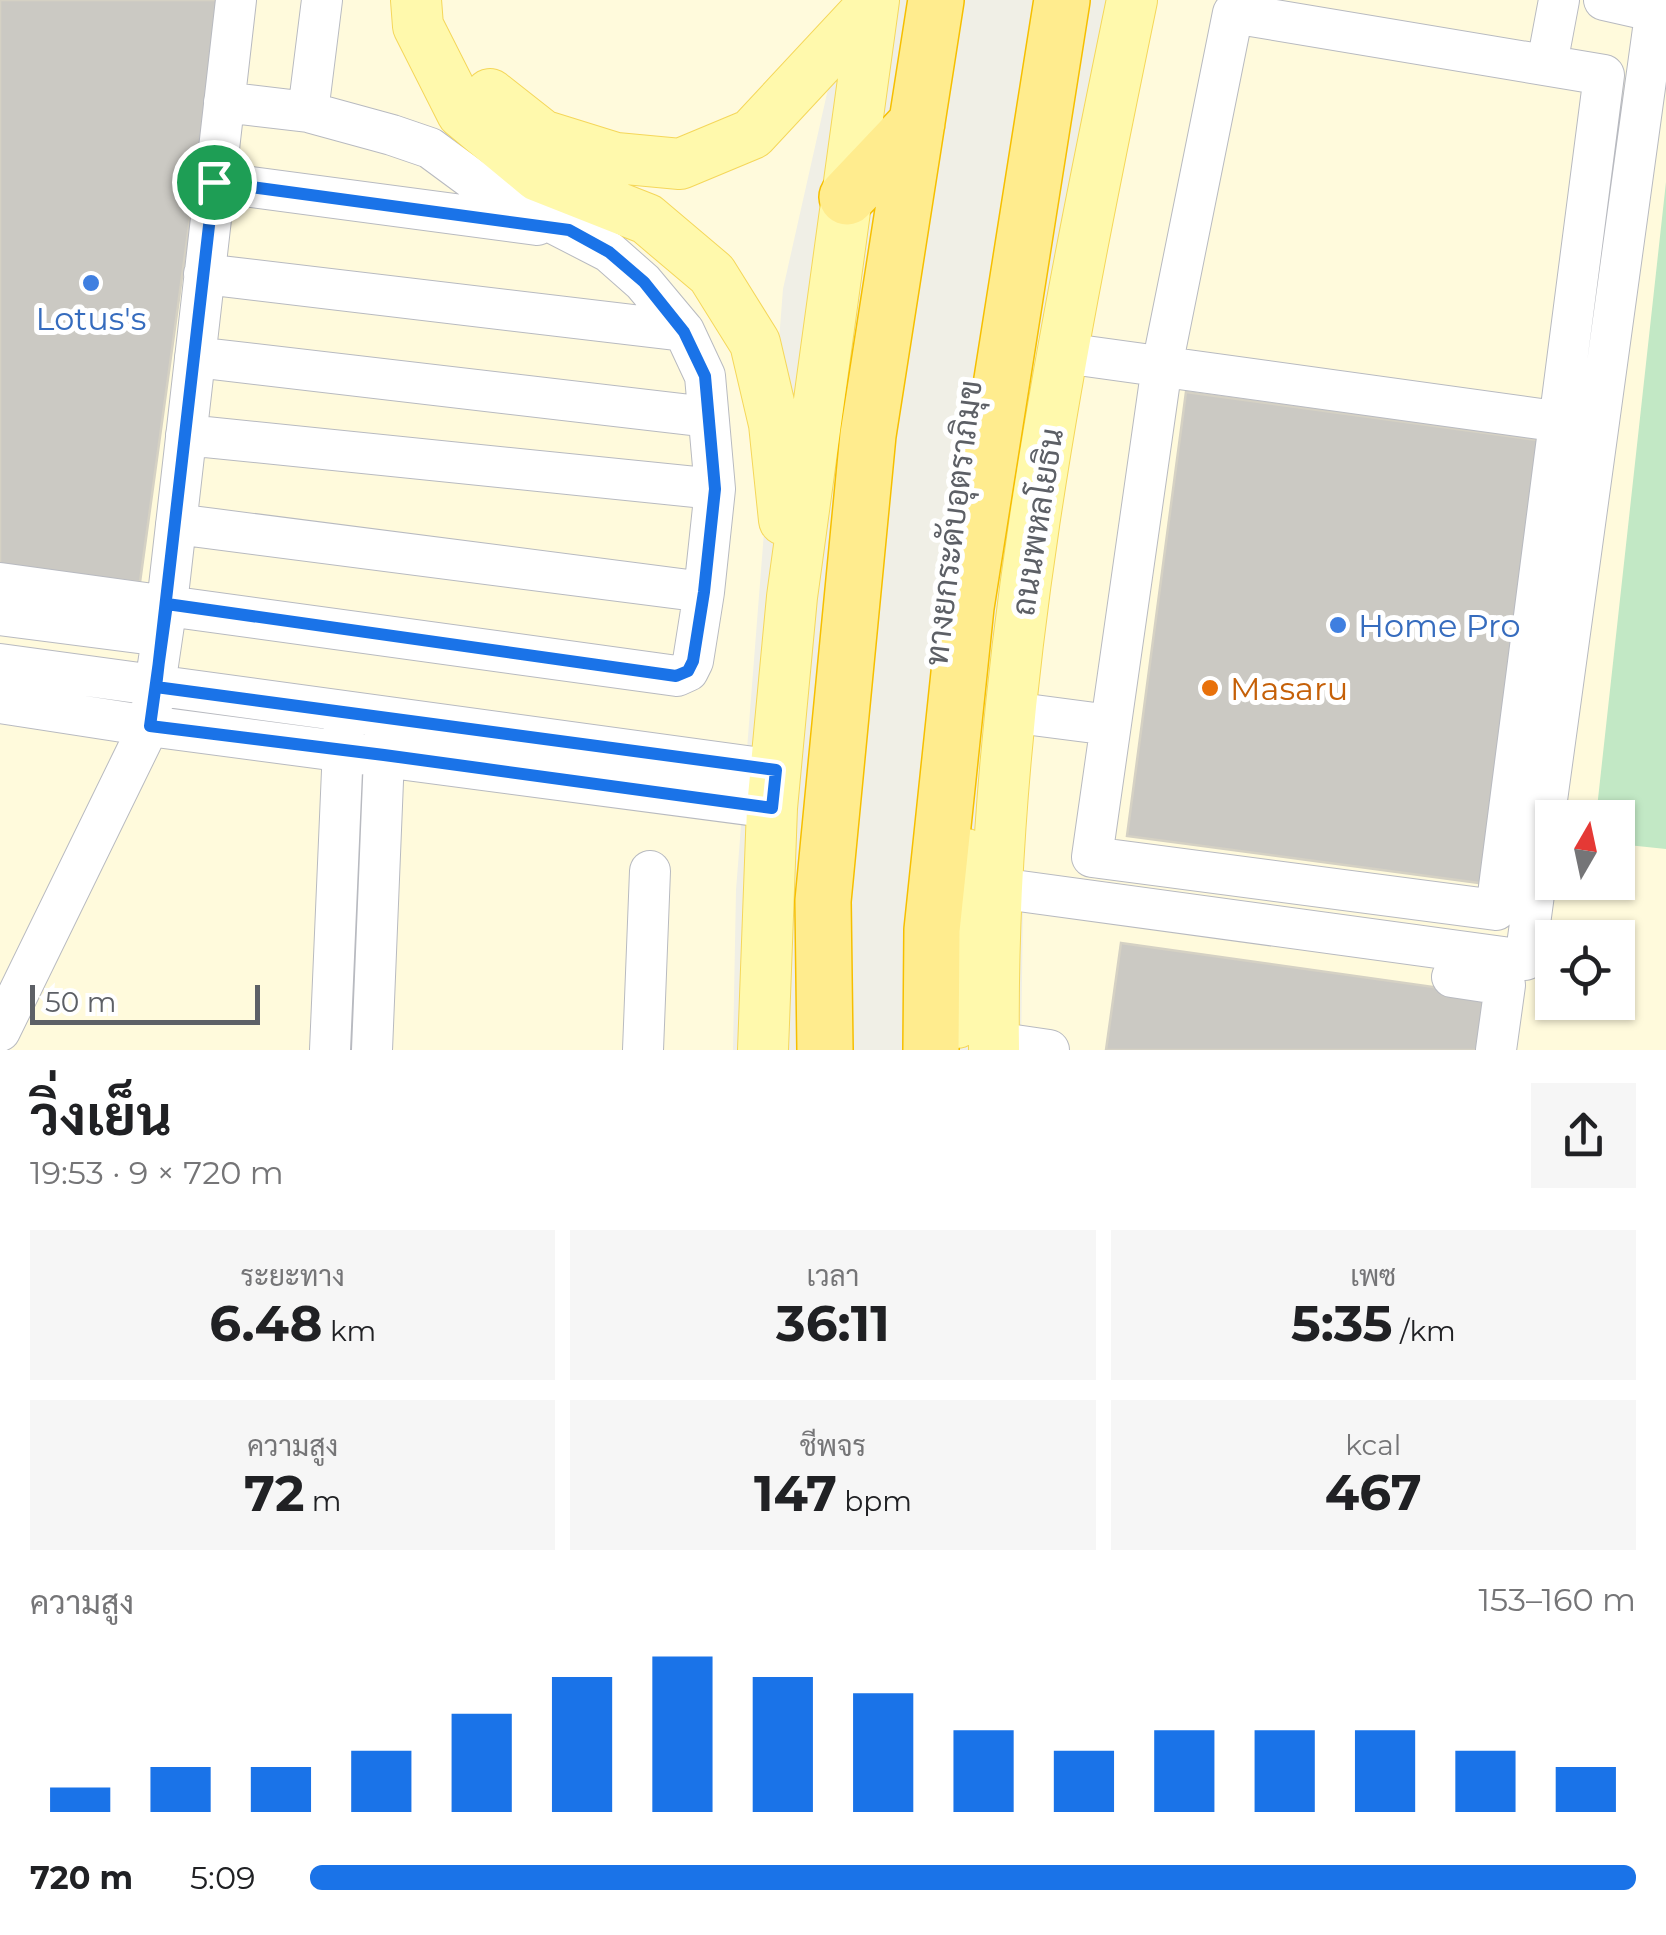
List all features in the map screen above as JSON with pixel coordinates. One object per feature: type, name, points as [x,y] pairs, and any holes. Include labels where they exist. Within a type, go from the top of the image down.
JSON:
[{"type":"highway","points":[[825,1050],[822,900],[868,435],[936,0]]},
{"type":"highway","name":"ทางยกระดับอุตราภิมุข","points":[[852,1050],[850,935],[880,515],[926,174],[957,0]]},
{"type":"highway","name":"ทางยกระดับอุตราภิมุข","points":[[914,1050],[912,938],[928,721],[951,523],[1028,0]]},
{"type":"highway","name":"ถนนพหลโยธิน","points":[[931,1050],[932,930],[966,607],[1062,0]]},
{"type":"highway","points":[[847,196],[916,123]]},
{"type":"main road","points":[[416,0],[418,26],[462,113],[647,220],[712,274],[754,342],[774,424],[792,597]]},
{"type":"main road","points":[[446,0],[480,86],[540,156],[680,164],[752,134],[855,12]]},
{"type":"main road","name":"ถนนพหลโยธิน","points":[[981,1048],[1024,596],[1064,354],[1132,0]]},
{"type":"main road","points":[[763,1050],[774,789],[792,597],[847,196],[855,12]]},
{"type":"main road","points":[[981,1048],[961,908],[988,632],[1038,343],[1105,129]]},
{"type":"street","points":[[0,1032],[153,706],[236,0]]},
{"type":"street","points":[[308,112],[322,0]]},
{"type":"street","points":[[1547,64],[1559,0]]},
{"type":"street","points":[[1515,1050],[1598,427],[1660,8],[1604,0]]},
{"type":"street","points":[[1233,13],[1547,64],[1604,74],[1496,910],[1092,857],[1114,807],[1110,725],[1162,366],[1233,13]]},
{"type":"street","points":[[0,615],[165,620],[676,676],[688,671],[693,661],[715,489],[705,376],[684,332],[644,282],[609,252],[506,199],[430,148],[308,112],[224,102]]},
{"type":"street","points":[[214,182],[569,230]]},
{"type":"street","points":[[204,274],[684,332]]},
{"type":"street","points":[[1064,354],[1598,427]]},
{"type":"street","points":[[195,357],[708,416]]},
{"type":"street","points":[[186,435],[715,489]]},
{"type":"street","points":[[176,524],[704,592]]},
{"type":"street","points":[[0,583],[165,620]]},
{"type":"street","points":[[0,664],[153,706]]},
{"type":"street","points":[[0,703],[153,706],[774,789]]},
{"type":"street","points":[[1010,712],[1110,725]]},
{"type":"street","points":[[330,1050],[343,731]]},
{"type":"street","points":[[372,1050],[385,736]]},
{"type":"street","points":[[643,1050],[650,871]]},
{"type":"street","points":[[998,888],[1526,960]]},
{"type":"street","points":[[1102,929],[1506,984],[1496,1050]]},
{"type":"street","points":[[981,1048],[1049,1050]]},
{"type":"shaded area","points":[[0,0],[848,0],[783,289],[736,890],[733,1050],[0,1050]]},
{"type":"shaded area","points":[[1153,0],[1666,0],[1666,1050],[1021,1050],[1025,764],[1058,506]]},
{"type":"green space","points":[[1666,182],[1666,849],[1635,846],[1635,800],[1598,800]]},
{"type":"building","name":"Lotus's","points":[[0,0],[220,0],[140,582],[0,566]]},
{"type":"building","name":"Home Pro","points":[[1186,392],[1545,441],[1487,884],[1127,836]]},
{"type":"building","points":[[1121,943],[1490,995],[1482,1050],[1106,1050]]},
{"type":"place","name":"Lotus's","points":[[91,283]]},
{"type":"place","name":"Home Pro","points":[[1338,625]]},
{"type":"place","name":"Masaru","points":[[1210,688]]},
{"type":"route","points":[[214,182],[156,687],[776,770],[772,808],[150,726],[156,687],[167,604],[676,676],[688,671],[693,661],[704,592],[715,489],[705,376],[684,332],[644,282],[609,252],[569,230],[214,182]]}]
